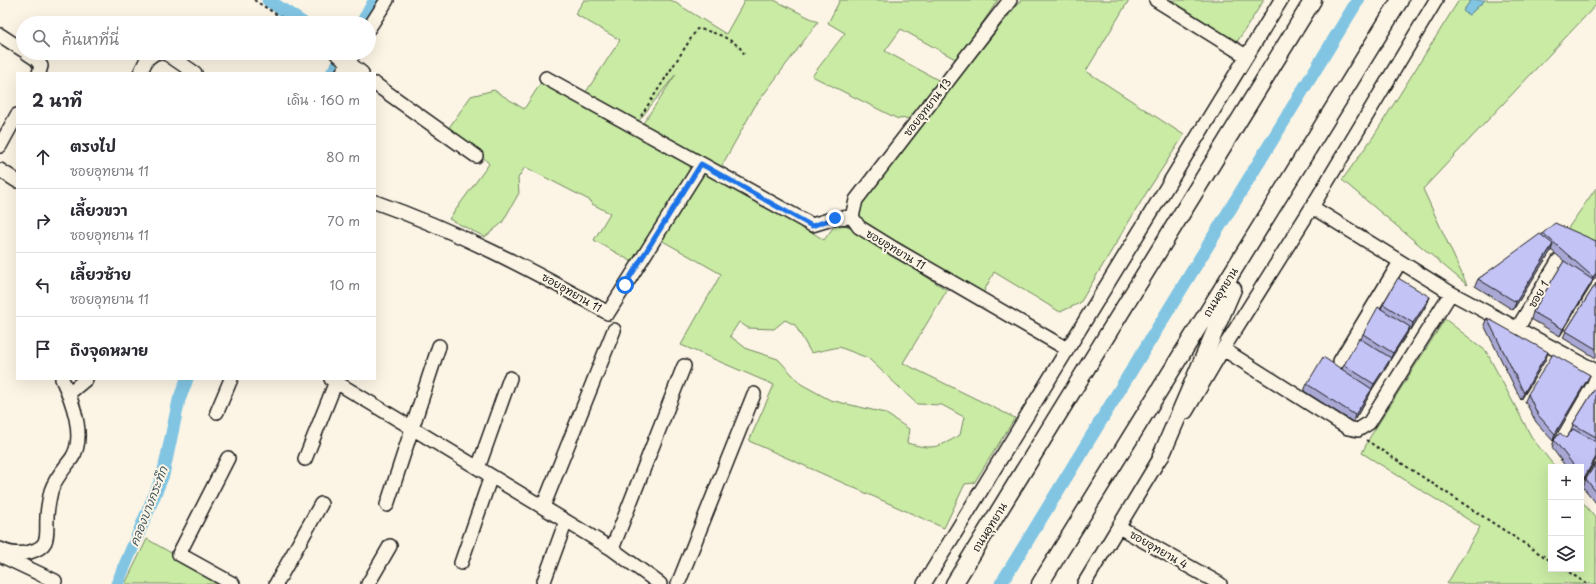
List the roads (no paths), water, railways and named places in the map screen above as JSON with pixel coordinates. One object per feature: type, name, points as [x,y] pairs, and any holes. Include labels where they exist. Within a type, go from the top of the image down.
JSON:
[{"type":"main road","points":[[1281,52],[1308,0]]},
{"type":"main road","name":"ถนนอุทยาน","points":[[954,584],[1313,0]]},
{"type":"main road","name":"ถนนอุทยาน","points":[[1040,584],[1400,0]]},
{"type":"main road","points":[[1161,456],[1225,305],[1270,212]]},
{"type":"street","points":[[376,16],[386,0]]},
{"type":"street","name":"ซอยอุทยาน 13","points":[[852,217],[856,200],[1010,0]]},
{"type":"street","points":[[1156,0],[1246,56]]},
{"type":"street","points":[[924,584],[1281,0]]},
{"type":"street","points":[[1084,584],[1223,349],[1312,207],[1436,0]]},
{"type":"street","points":[[0,35],[16,45]]},
{"type":"street","points":[[37,60],[41,66],[39,72]]},
{"type":"street","points":[[140,72],[146,60]]},
{"type":"street","points":[[176,60],[194,72]]},
{"type":"street","points":[[345,60],[361,72]]},
{"type":"street","points":[[546,78],[812,226],[835,218],[852,217]]},
{"type":"street","points":[[376,85],[476,156]]},
{"type":"street","points":[[0,146],[16,117]]},
{"type":"street","name":"ซอยอุทยาน 11","points":[[376,202],[424,219],[460,235],[540,274],[608,313],[701,164]]},
{"type":"street","points":[[0,170],[16,180]]},
{"type":"street","points":[[1312,207],[1451,293],[1596,370]]},
{"type":"street","name":"ซอยอุทยาน 11","points":[[852,217],[859,227],[893,248],[1067,349]]},
{"type":"street","name":"ซอย 1","points":[[1517,329],[1559,260]]},
{"type":"street","points":[[1340,361],[1400,262]]},
{"type":"street","points":[[1223,349],[1348,428],[1358,430],[1369,423],[1451,293]]},
{"type":"street","points":[[543,507],[614,330]]},
{"type":"street","points":[[387,505],[439,346]]},
{"type":"street","points":[[612,549],[684,366]]},
{"type":"street","points":[[478,468],[510,378]]},
{"type":"street","points":[[1564,434],[1596,379]]},
{"type":"street","points":[[0,550],[11,554],[24,554],[35,551],[43,546],[47,537],[46,519],[52,488],[59,474],[73,456],[78,442],[79,430],[62,380]]},
{"type":"street","points":[[68,394],[85,380]]},
{"type":"street","points":[[216,412],[232,380]]},
{"type":"street","points":[[305,459],[335,380],[612,549],[656,583]]},
{"type":"street","points":[[678,584],[754,394]]},
{"type":"street","points":[[228,458],[179,554],[233,584]]},
{"type":"street","points":[[461,563],[491,476]]},
{"type":"street","points":[[276,584],[320,504]]},
{"type":"street","points":[[544,584],[566,522]]},
{"type":"street","name":"ซอยอุทยาน 4","points":[[1119,527],[1220,584]]},
{"type":"street","points":[[368,584],[390,546]]},
{"type":"street","points":[[0,556],[56,581]]},
{"type":"water","points":[[1471,0],[1485,0],[1469,15],[1463,11]]},
{"type":"waterway","points":[[268,0],[292,16]]},
{"type":"waterway","name":"คลองบางกระทึก","points":[[366,16],[375,0]]},
{"type":"waterway","points":[[1001,584],[1358,0]]},
{"type":"waterway","name":"คลองบางกระทึก","points":[[333,72],[340,60]]},
{"type":"waterway","name":"คลองบางกระทึก","points":[[117,584],[163,475],[179,400],[187,380]]}]
